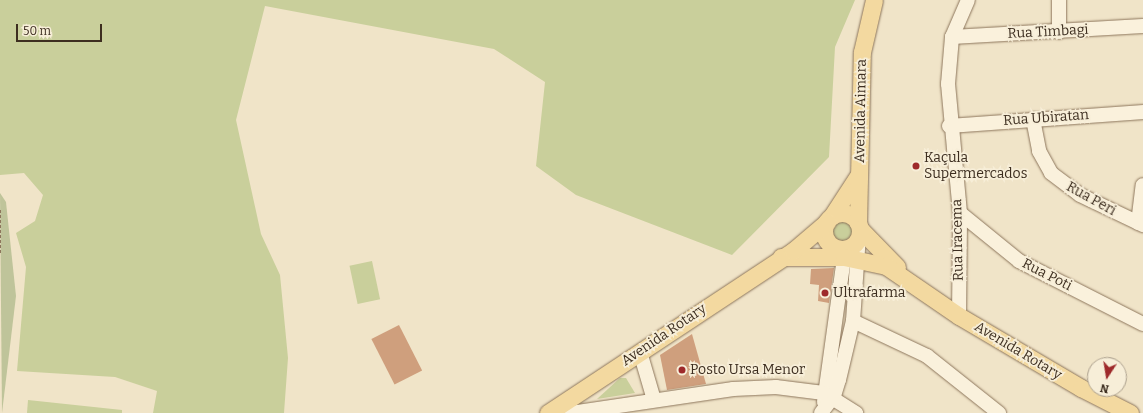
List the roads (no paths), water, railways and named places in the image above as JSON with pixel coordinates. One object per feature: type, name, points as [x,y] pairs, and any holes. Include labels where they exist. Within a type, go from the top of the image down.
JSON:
[{"type":"main road","name":"Avenida Aimara","points":[[859,229],[862,52],[874,0]]},
{"type":"main road","points":[[829,219],[843,213],[859,229],[849,248],[837,249],[825,237],[829,219],[860,170]]},
{"type":"main road","name":"Avenida Rotary","points":[[548,413],[781,257],[829,219]]},
{"type":"main road","name":"Avenida Rotary","points":[[859,229],[910,280]]},
{"type":"main road","name":"Avenida Rotary","points":[[781,257],[852,257],[882,264],[910,280],[959,316],[1081,388],[1130,413]]},
{"type":"street","name":"Rua Iracema","points":[[959,316],[960,213],[949,126],[948,84],[952,37],[968,0]]},
{"type":"street","points":[[1059,0],[1059,32]]},
{"type":"street","name":"Rua Timbagi","points":[[952,37],[1143,26]]},
{"type":"street","name":"Rua Ubiratan","points":[[949,126],[1143,112]]},
{"type":"street","name":"Rua Peri","points":[[1033,119],[1039,151],[1051,173],[1080,195],[1141,224]]},
{"type":"street","points":[[1141,224],[1143,185]]},
{"type":"street","name":"Rua Poti","points":[[960,213],[1020,261],[1143,324]]},
{"type":"street","points":[[826,402],[852,257],[859,229]]},
{"type":"street","points":[[826,402],[853,321],[852,257]]},
{"type":"street","points":[[853,321],[928,356],[999,413]]},
{"type":"street","points":[[640,352],[654,400]]},
{"type":"street","points":[[571,413],[654,400],[758,387],[826,402],[856,413]]},
{"type":"place","name":"Kaçula Supermercados","points":[[916,166]]},
{"type":"place","name":"Ultrafarma","points":[[825,293]]},
{"type":"place","name":"Posto Ursa Menor","points":[[682,370]]}]
